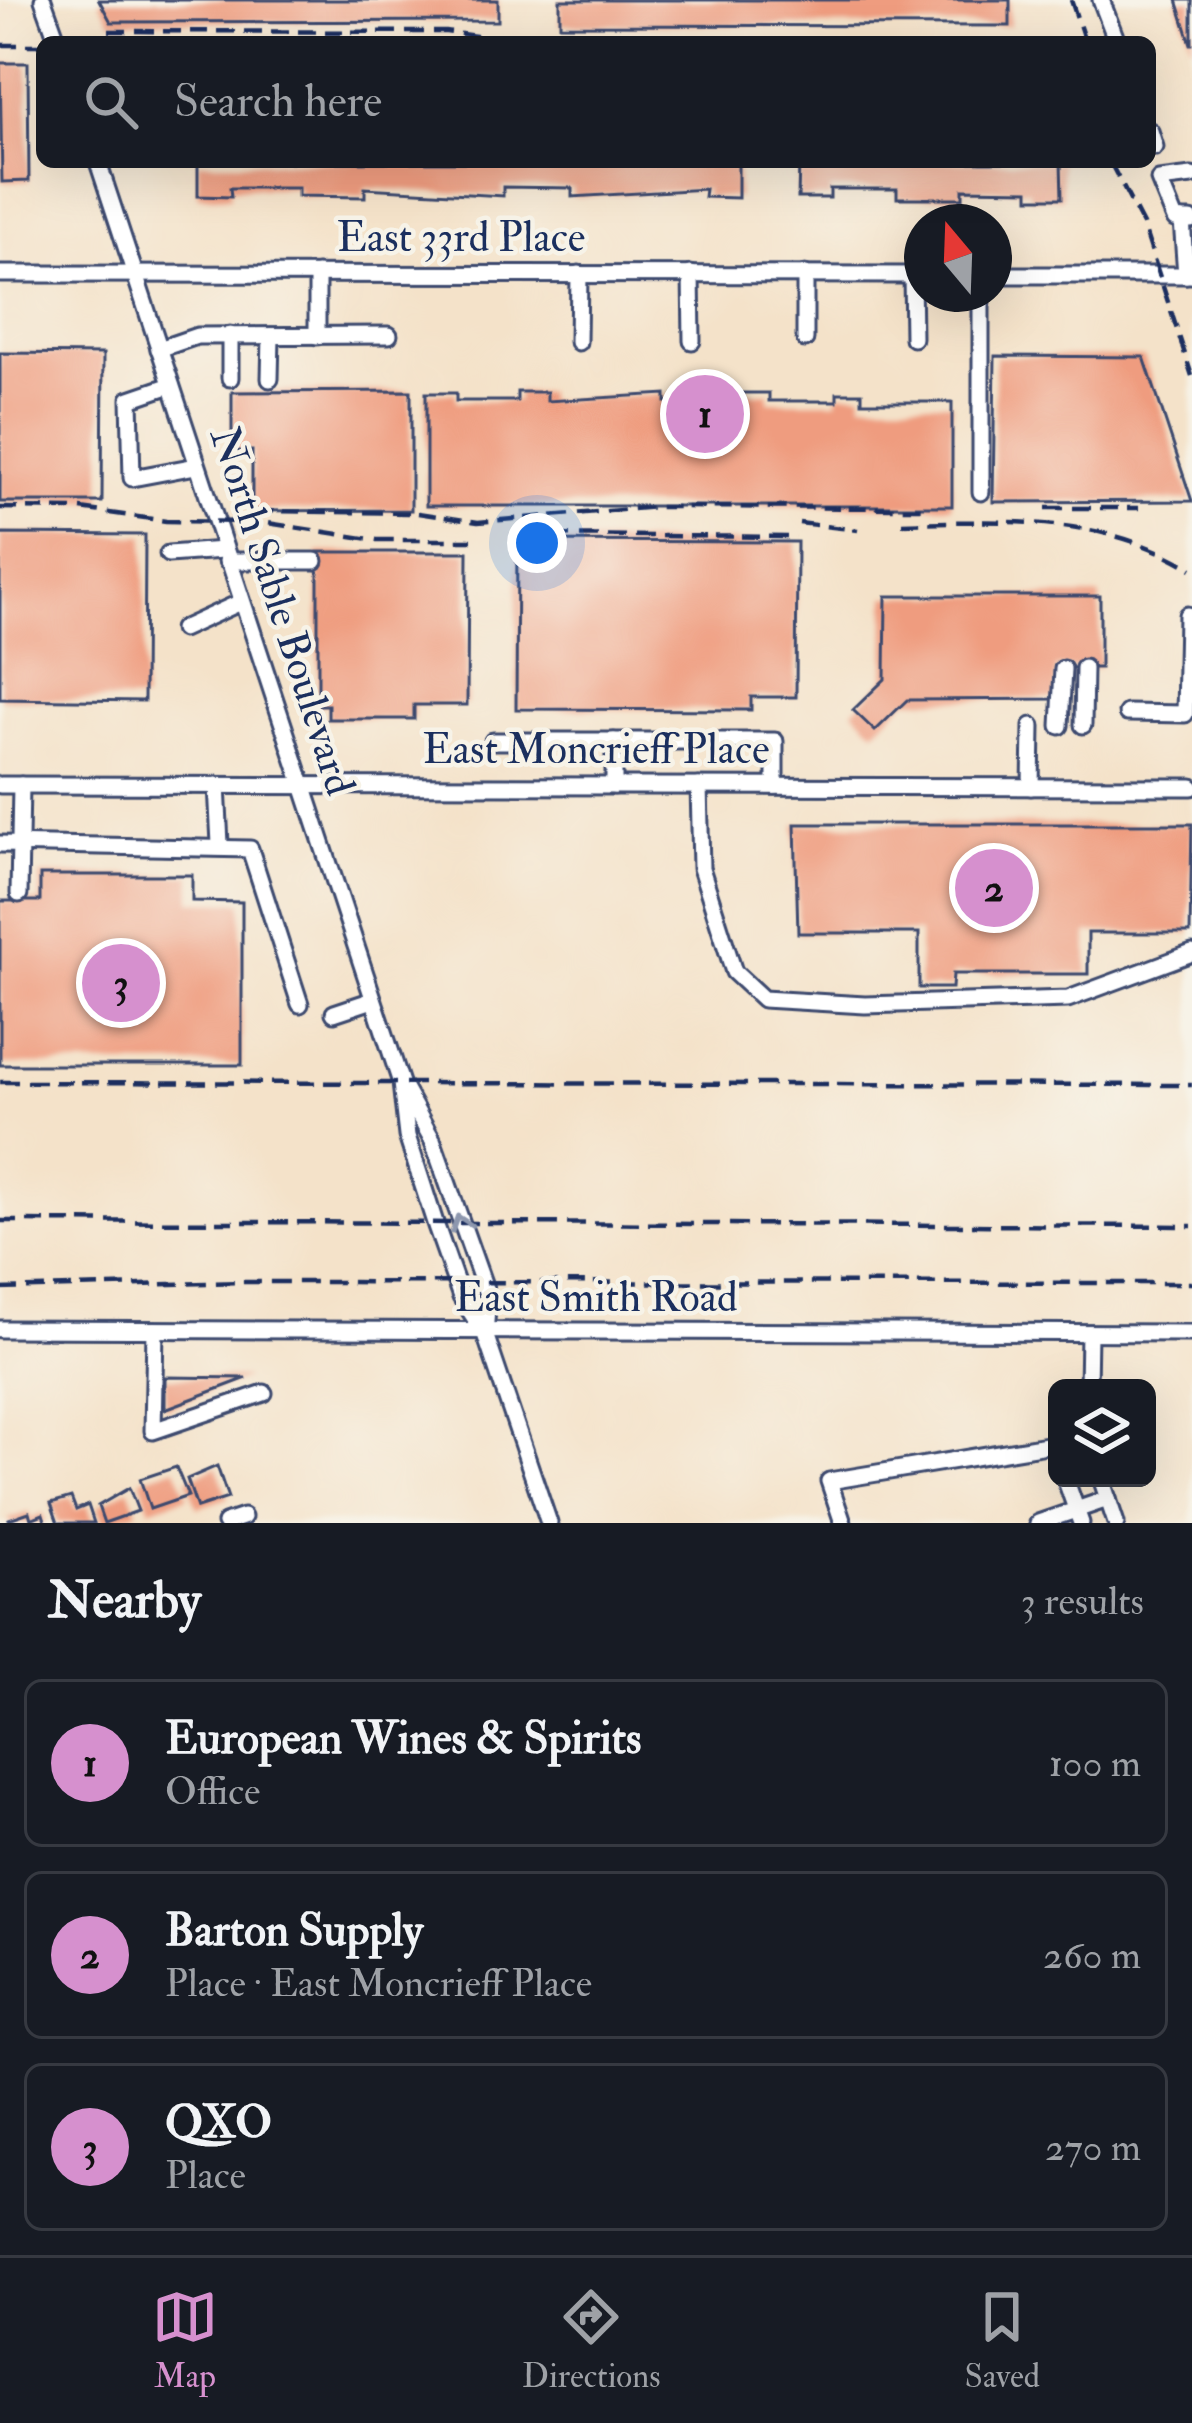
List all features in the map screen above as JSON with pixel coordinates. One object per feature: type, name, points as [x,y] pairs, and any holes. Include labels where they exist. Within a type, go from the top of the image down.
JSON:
[{"type":"street","points":[[44,0],[56,36]]},
{"type":"street","points":[[1101,0],[1115,36]]},
{"type":"street","name":"North Sable Boulevard","points":[[100,168],[400,1083],[432,1139],[488,1297],[485,1334]]},
{"type":"street","points":[[1012,275],[1189,275],[1187,220],[1175,219],[1159,180],[1192,176]]},
{"type":"street","name":"East 33rd Place","points":[[0,274],[904,274]]},
{"type":"street","points":[[317,274],[317,336]]},
{"type":"street","points":[[578,342],[579,274]]},
{"type":"street","points":[[691,274],[692,340]]},
{"type":"street","points":[[805,274],[805,339]]},
{"type":"street","points":[[913,338],[915,312]]},
{"type":"street","points":[[981,312],[981,492]]},
{"type":"street","points":[[159,349],[197,335],[389,335]]},
{"type":"street","points":[[230,335],[230,378]]},
{"type":"street","points":[[270,379],[271,336]]},
{"type":"street","points":[[171,385],[130,399],[132,478],[196,466]]},
{"type":"street","points":[[168,554],[315,561]]},
{"type":"street","points":[[182,629],[241,602]]},
{"type":"street","points":[[1126,713],[1185,714],[1187,615]]},
{"type":"street","points":[[1072,726],[1073,669]]},
{"type":"street","points":[[1031,787],[1032,726]]},
{"type":"street","points":[[494,741],[775,741],[775,786]]},
{"type":"street","points":[[614,741],[614,786]]},
{"type":"street","name":"East Moncrieff Place","points":[[0,785],[1192,787]]},
{"type":"street","points":[[19,894],[21,785]]},
{"type":"street","points":[[217,785],[220,844]]},
{"type":"street","points":[[700,786],[701,868],[734,972],[763,999],[865,1005],[1068,999],[1192,953]]},
{"type":"street","points":[[0,844],[220,844],[250,849],[300,1004]]},
{"type":"street","points":[[334,1013],[373,1000]]},
{"type":"street","name":"North Sable Boulevard","points":[[400,1083],[403,1118],[436,1226],[461,1297],[485,1334],[549,1523]]},
{"type":"street","name":"East Smith Road","points":[[0,1329],[1192,1333]]},
{"type":"street","points":[[155,1330],[153,1431],[264,1393]]},
{"type":"street","points":[[1088,1379],[1089,1333]]},
{"type":"street","points":[[843,1523],[829,1481],[1048,1445]]},
{"type":"street","points":[[1068,1487],[1079,1516]]},
{"type":"street","points":[[1104,1487],[1116,1523]]},
{"type":"street","points":[[1038,1523],[1079,1516],[1108,1499]]},
{"type":"street","points":[[225,1523],[243,1517]]},
{"type":"building","points":[[99,0],[498,0],[498,21],[111,22]]},
{"type":"building","points":[[560,0],[1010,0],[1010,26],[560,25]]},
{"type":"building","points":[[1177,0],[1192,0],[1192,44],[1191,44]]},
{"type":"building","points":[[0,63],[28,63],[29,181],[2,182]]},
{"type":"building","points":[[198,168],[738,168],[738,198],[704,197],[705,189],[572,197],[572,188],[503,187],[503,196],[365,188],[365,197],[298,196],[298,188],[230,188],[231,197],[198,196]]},
{"type":"building","points":[[799,168],[1061,168],[1062,198],[1029,198],[1029,190],[963,189],[963,198],[897,198],[897,189],[830,189],[830,198],[798,198]]},
{"type":"building","points":[[0,353],[103,354],[102,502],[0,502]]},
{"type":"building","points":[[995,356],[1144,357],[1192,501],[993,502]]},
{"type":"building","points":[[411,391],[411,510],[252,511],[252,451],[232,451],[232,392]]},
{"type":"building","points":[[517,392],[547,392],[547,401],[666,394],[666,402],[716,402],[717,393],[769,393],[769,401],[837,401],[837,393],[862,393],[862,402],[952,402],[952,506],[426,506],[426,393],[456,393],[456,401],[517,401]]},
{"type":"building","points":[[0,534],[145,535],[144,701],[0,699]]},
{"type":"building","points":[[517,541],[797,542],[796,697],[751,697],[751,710],[516,709]]},
{"type":"building","points":[[318,552],[468,552],[467,705],[414,705],[414,719],[328,719],[328,705],[318,705]]},
{"type":"building","points":[[886,596],[1100,596],[1100,668],[1056,668],[1055,699],[907,700],[875,731],[853,710],[885,679]]},
{"type":"building","points":[[795,824],[1192,824],[1190,933],[1088,933],[1088,974],[953,974],[952,988],[919,988],[919,933],[798,933]]},
{"type":"building","points":[[40,875],[192,875],[192,901],[242,902],[242,1065],[0,1065],[0,901],[40,901]]},
{"type":"building","points":[[165,1377],[247,1378],[165,1409]]},
{"type":"building","points":[[217,1466],[228,1498],[197,1508],[187,1479]]},
{"type":"building","points":[[176,1467],[188,1496],[150,1509],[140,1479]]},
{"type":"building","points":[[129,1488],[138,1511],[104,1523],[98,1506]]},
{"type":"building","points":[[71,1497],[76,1510],[88,1505],[94,1523],[58,1523],[51,1503]]},
{"type":"building","points":[[29,1512],[31,1519],[43,1514],[46,1523],[10,1523],[9,1519]]},
{"type":"railway","points":[[1071,0],[1083,36]]},
{"type":"railway","points":[[109,31],[476,36]]},
{"type":"railway","points":[[0,45],[36,45]]},
{"type":"railway","points":[[1113,168],[1143,225],[1192,376]]},
{"type":"railway","points":[[256,511],[418,513],[478,522],[658,507],[923,508]]},
{"type":"railway","points":[[0,508],[81,509],[166,521],[261,522],[377,540],[472,540]]},
{"type":"railway","points":[[1046,508],[1139,508]]},
{"type":"railway","points":[[902,523],[1015,522],[1088,530],[1158,551],[1192,569]]},
{"type":"railway","points":[[799,523],[858,530]]},
{"type":"railway","points":[[526,535],[796,537]]},
{"type":"railway","points":[[0,1082],[1192,1085]]},
{"type":"railway","points":[[0,1221],[1192,1226]]},
{"type":"railway","points":[[0,1289],[244,1282],[1192,1283]]},
{"type":"place","name":"European Wines & Spirits","points":[[705,414]]},
{"type":"place","name":"Barton Supply","points":[[994,888]]},
{"type":"place","name":"QXO","points":[[121,983]]}]
